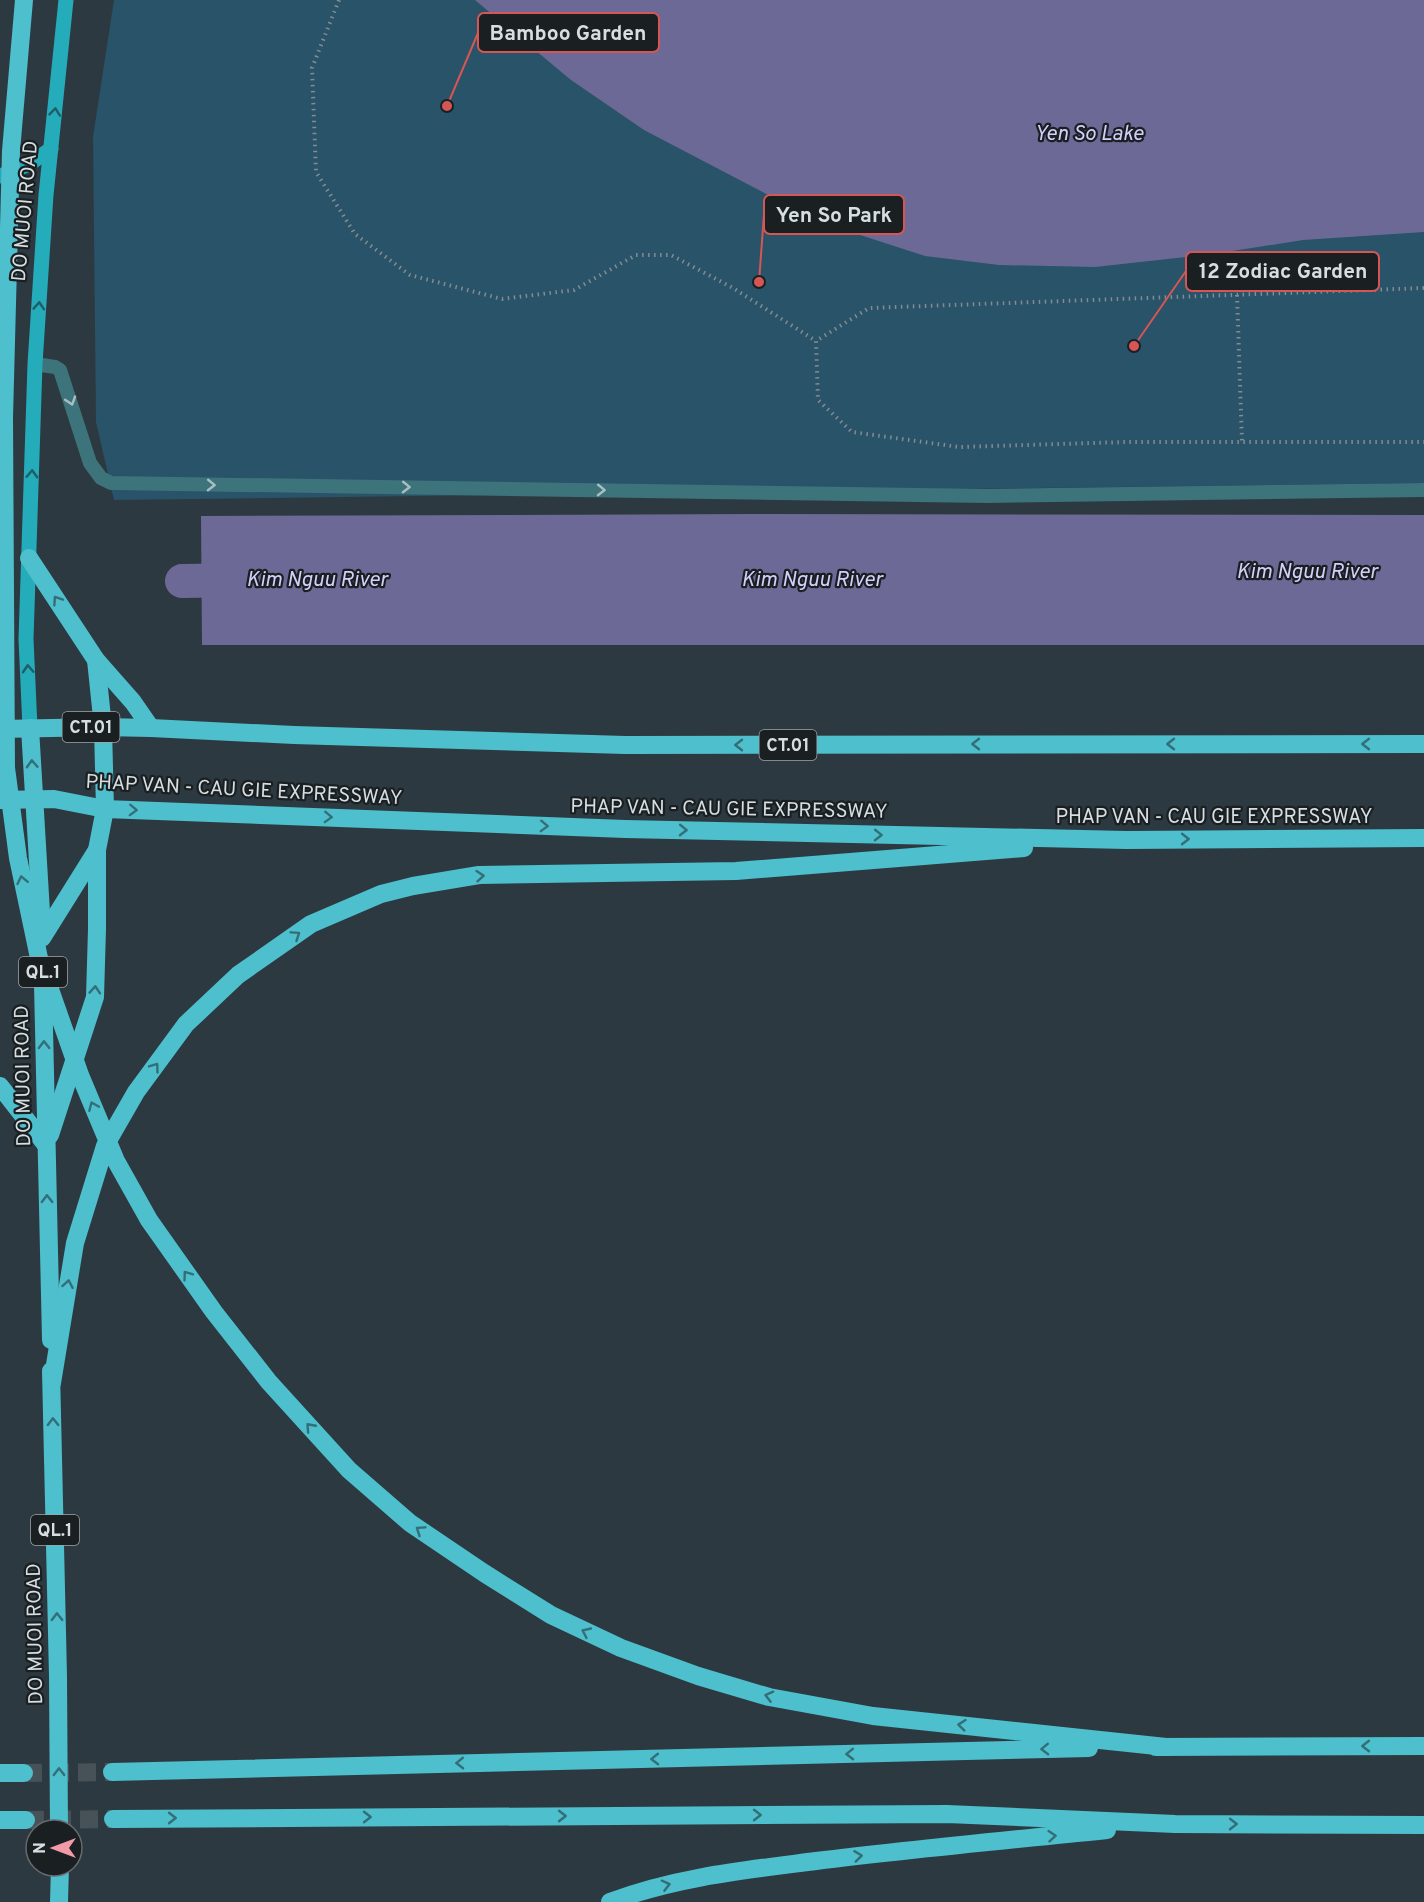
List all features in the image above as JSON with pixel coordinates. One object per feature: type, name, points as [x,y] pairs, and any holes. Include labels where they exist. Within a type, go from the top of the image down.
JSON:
[{"type":"highway","points":[[24,0],[11,151],[4,418],[6,768],[18,858],[39,958],[93,1107],[116,1161],[149,1220],[214,1312],[269,1382],[349,1470],[410,1523],[551,1615],[621,1648],[698,1676],[769,1697],[873,1716],[1166,1747]]},
{"type":"highway","points":[[29,558],[96,660],[133,702],[152,728]]},
{"type":"highway","points":[[46,1145],[95,997],[98,930],[97,850],[105,809],[104,727],[96,660]]},
{"type":"highway","points":[[0,729],[30,728]]},
{"type":"highway","name":"CT.01","points":[[30,728],[152,728],[294,735],[625,745],[1424,744]]},
{"type":"highway","name":"DO MUOI ROAD","points":[[30,728],[42,938],[60,1818]]},
{"type":"highway","name":"PHAP VAN - CAU GIE EXPRESSWAY","points":[[0,800],[54,799],[105,809],[625,829],[1126,840],[1424,838]]},
{"type":"highway","points":[[1366,838],[1424,846]]},
{"type":"highway","points":[[52,1383],[75,1244],[105,1146],[136,1092],[186,1024],[238,975],[311,924],[381,894],[479,875],[736,871],[1126,840]]},
{"type":"highway","points":[[42,938],[97,850]]},
{"type":"highway","points":[[0,1086],[46,1145]]},
{"type":"highway","points":[[112,1772],[1166,1747],[1424,1746]]},
{"type":"highway","points":[[0,1773],[24,1773]]},
{"type":"highway","points":[[113,1819],[947,1814],[1174,1824],[1424,1825]]},
{"type":"highway","points":[[0,1820],[24,1820]]},
{"type":"highway","points":[[610,1902],[636,1892],[698,1877],[923,1848],[1174,1824]]},
{"type":"highway","points":[[59,1902],[60,1878]]},
{"type":"main road","name":"DO MUOI ROAD","points":[[30,728],[26,639],[35,364],[46,195],[66,0]]},
{"type":"main road","points":[[0,176],[29,164],[51,149]]},
{"type":"lane","points":[[35,364],[60,370],[90,463],[101,478],[111,483],[987,496],[1424,490]]},
{"type":"path","points":[[339,0],[312,68],[316,172],[355,234],[410,275],[502,299],[574,290],[636,255],[671,255],[733,288],[816,341]]},
{"type":"path","points":[[816,341],[869,308],[1424,288]]},
{"type":"path","points":[[1237,295],[1242,442]]},
{"type":"path","points":[[816,341],[818,400],[852,432],[959,447],[1126,442],[1424,442]]},
{"type":"shaded area","points":[[114,0],[1424,0],[1424,483],[114,500],[96,422],[93,137]]},
{"type":"water","name":"Yen So Lake","points":[[475,0],[1424,0],[1424,232],[1303,240],[1213,254],[1095,267],[999,265],[925,256],[820,222],[644,130],[571,80]]},
{"type":"water","name":"Kim Nguu River","points":[[1424,515],[1424,645],[202,645],[201,516]]},
{"type":"waterway","name":"Kim Nguu River","points":[[182,581],[248,580]]},
{"type":"tunnel","points":[[24,1773],[112,1772]]},
{"type":"tunnel","points":[[84,1819],[113,1819]]},
{"type":"place","name":"Bamboo Garden","points":[[447,106]]},
{"type":"place","name":"Yen So Park","points":[[759,282]]},
{"type":"place","name":"12 Zodiac Garden","points":[[1134,346]]}]
